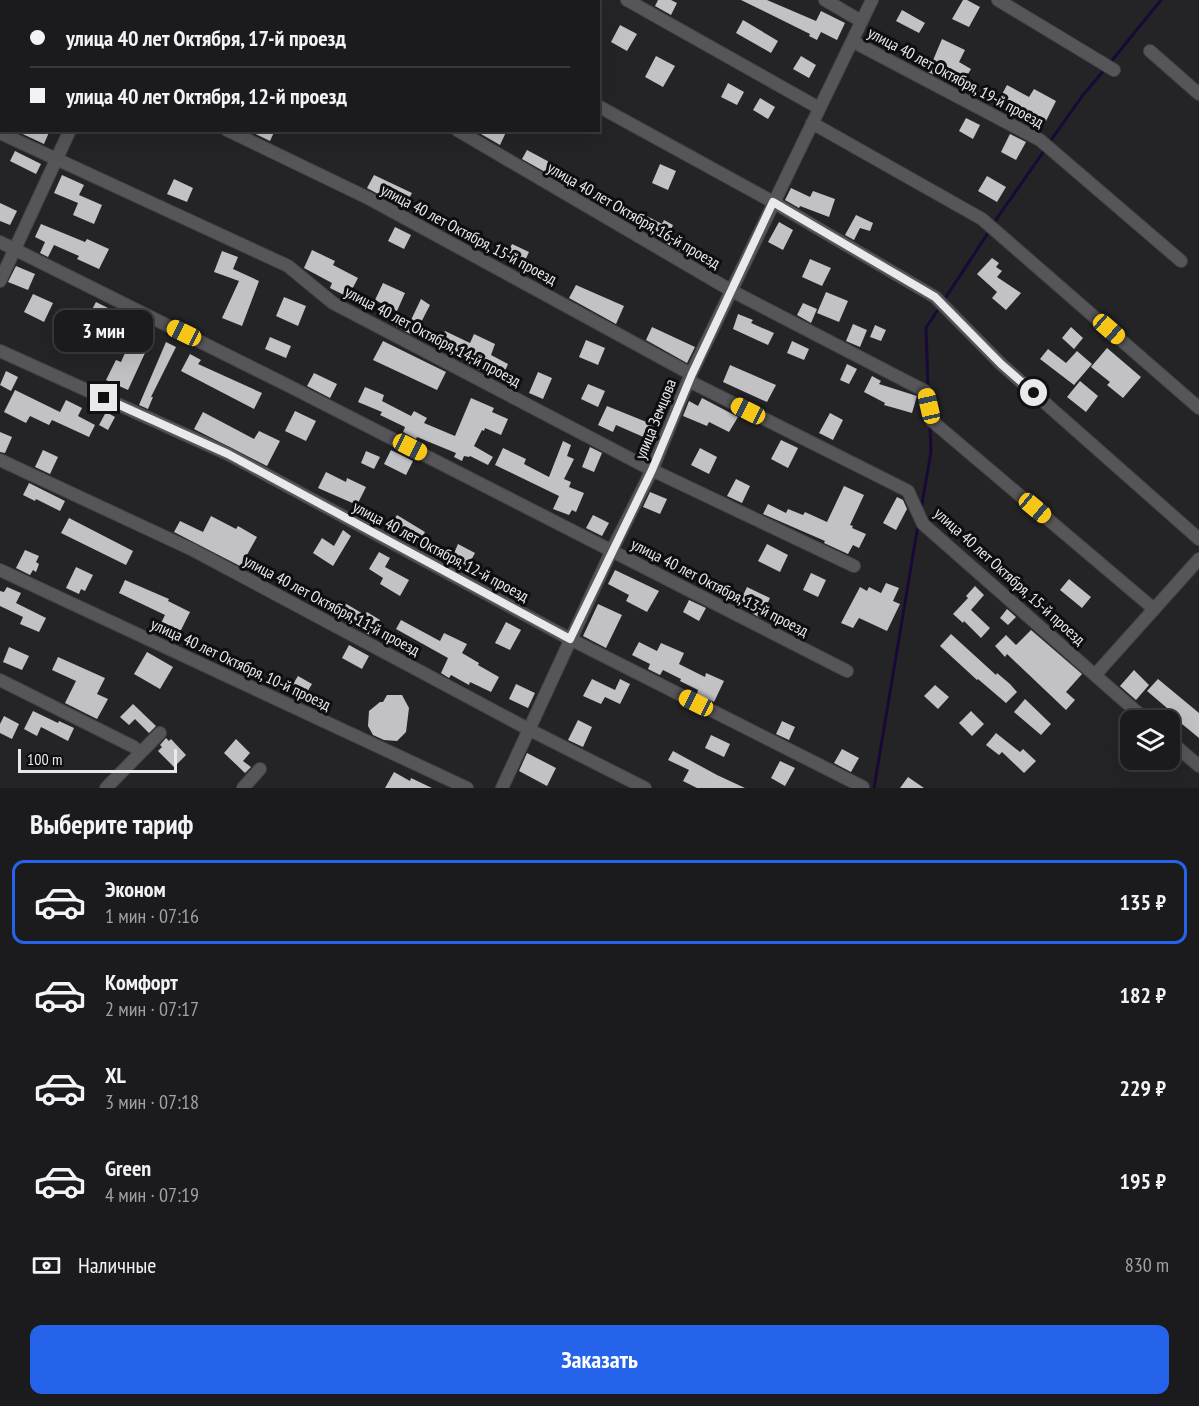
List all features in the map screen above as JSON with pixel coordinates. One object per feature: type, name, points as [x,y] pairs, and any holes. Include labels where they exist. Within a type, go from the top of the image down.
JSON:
[{"type":"street","points":[[627,0],[819,108]]},
{"type":"street","name":"улица 40 лет Октября, 19-й проезд","points":[[825,0],[861,21]]},
{"type":"street","name":"улица Земцова","points":[[502,788],[570,639],[652,470],[690,377],[872,0]]},
{"type":"street","points":[[998,0],[1114,70]]},
{"type":"street","name":"улица 40 лет Октября, 19-й проезд","points":[[852,41],[1040,140],[1180,261]]},
{"type":"street","points":[[1150,51],[1199,94]]},
{"type":"street","points":[[600,107],[773,202],[935,297],[1001,364],[1199,539]]},
{"type":"street","points":[[812,123],[982,219],[1199,408]]},
{"type":"street","points":[[0,281],[69,132]]},
{"type":"street","name":"улица 40 лет Октября, 15-й проезд","points":[[231,132],[368,198],[690,377],[908,491],[923,524],[1135,710]]},
{"type":"street","name":"улица 40 лет Октября, 16-й проезд","points":[[460,132],[732,291],[926,391],[932,421],[1154,609]]},
{"type":"street","name":"улица 40 лет Октября, 14-й проезд","points":[[0,133],[288,266],[333,303],[652,470],[854,566]]},
{"type":"street","name":"улица 40 лет Октября, 13-й проезд","points":[[0,242],[847,671]]},
{"type":"street","name":"улица 40 лет Октября, 12-й проезд","points":[[0,351],[228,454],[570,639],[863,787]]},
{"type":"street","name":"улица 40 лет Октября, 11-й проезд","points":[[0,460],[193,550],[530,730],[645,788]]},
{"type":"street","points":[[1095,675],[1199,559]]},
{"type":"street","name":"улица 40 лет Октября, 10-й проезд","points":[[0,570],[467,788]]},
{"type":"street","points":[[0,680],[134,747]]},
{"type":"street","points":[[106,788],[160,733]]},
{"type":"street","points":[[1180,750],[1199,766]]},
{"type":"street","points":[[243,788],[260,769]]},
{"type":"building","points":[[658,0],[671,0],[677,3],[671,15],[655,6]]},
{"type":"building","points":[[741,0],[767,0],[816,21],[821,11],[845,23],[837,40],[821,32],[817,40],[809,36],[810,34]]},
{"type":"building","points":[[963,0],[980,7],[969,27],[952,19]]},
{"type":"building","points":[[902,10],[925,23],[919,33],[896,21]]},
{"type":"building","points":[[743,20],[778,41],[771,53],[736,33]]},
{"type":"building","points":[[620,25],[637,34],[627,51],[611,42]]},
{"type":"building","points":[[942,39],[965,50],[959,62],[971,69],[960,88],[928,72]]},
{"type":"building","points":[[656,56],[675,66],[663,87],[645,77]]},
{"type":"building","points":[[801,56],[816,65],[809,78],[793,69]]},
{"type":"building","points":[[728,83],[744,92],[737,105],[721,97]]},
{"type":"building","points":[[1007,85],[1029,97],[1034,89],[1056,101],[1046,121],[1000,98]]},
{"type":"building","points":[[760,98],[775,107],[768,119],[753,110]]},
{"type":"building","points":[[966,118],[980,125],[973,139],[959,131]]},
{"type":"building","points":[[18,132],[49,132],[44,144]]},
{"type":"building","points":[[251,132],[274,132],[270,141]]},
{"type":"building","points":[[477,132],[506,132],[500,145]]},
{"type":"building","points":[[1010,134],[1026,142],[1016,160],[1001,152]]},
{"type":"building","points":[[527,150],[566,171],[561,181],[522,159]]},
{"type":"building","points":[[15,151],[41,164],[36,174],[10,161]]},
{"type":"building","points":[[660,164],[676,171],[668,190],[652,183]]},
{"type":"building","points":[[62,175],[84,185],[79,195],[102,205],[94,224],[73,215],[78,203],[54,193]]},
{"type":"building","points":[[374,175],[412,193],[404,208],[367,188]]},
{"type":"building","points":[[987,176],[1006,187],[997,202],[978,191]]},
{"type":"building","points":[[174,179],[193,188],[187,202],[167,194]]},
{"type":"building","points":[[791,188],[810,197],[813,191],[835,199],[829,217],[800,206],[799,208],[785,200]]},
{"type":"building","points":[[0,203],[17,211],[10,225],[0,221]]},
{"type":"building","points":[[639,212],[662,224],[664,220],[673,225],[669,234],[695,248],[690,257],[633,224]]},
{"type":"building","points":[[856,215],[873,223],[870,231],[860,228],[854,240],[845,235]]},
{"type":"building","points":[[779,222],[793,230],[783,250],[768,242]]},
{"type":"building","points":[[41,224],[109,249],[99,269],[77,259],[79,256],[54,245],[48,257],[40,253],[45,242],[35,237]]},
{"type":"building","points":[[395,227],[411,235],[404,249],[388,241]]},
{"type":"building","points":[[512,244],[529,252],[522,267],[505,258]]},
{"type":"building","points":[[312,250],[335,261],[333,265],[358,278],[348,297],[330,288],[332,283],[304,268]]},
{"type":"building","points":[[222,251],[238,257],[233,269],[259,281],[242,326],[222,318],[239,281],[214,272]]},
{"type":"building","points":[[992,258],[999,263],[996,267],[1002,271],[997,277],[1021,293],[1006,310],[992,298],[997,292],[977,274]]},
{"type":"building","points":[[810,259],[831,268],[822,286],[802,277]]},
{"type":"building","points":[[16,266],[35,274],[28,290],[8,282]]},
{"type":"building","points":[[383,283],[405,293],[397,311],[375,300]]},
{"type":"building","points":[[576,285],[624,306],[616,324],[569,298]]},
{"type":"building","points":[[826,292],[848,301],[839,322],[817,313]]},
{"type":"building","points":[[33,294],[53,303],[44,322],[24,312]]},
{"type":"building","points":[[284,297],[306,306],[298,326],[276,316]]},
{"type":"building","points":[[421,299],[430,305],[414,336],[392,324],[398,314],[411,320]]},
{"type":"building","points":[[96,302],[110,309],[102,324],[88,317]]},
{"type":"building","points":[[803,303],[817,309],[811,323],[797,315]]},
{"type":"building","points":[[738,314],[753,320],[751,323],[774,333],[768,345],[733,329]]},
{"type":"building","points":[[853,324],[867,330],[860,347],[846,341]]},
{"type":"building","points":[[875,325],[886,330],[881,341],[870,337]]},
{"type":"building","points":[[652,327],[695,347],[687,363],[646,340]]},
{"type":"building","points":[[1071,327],[1083,338],[1074,349],[1062,338]]},
{"type":"building","points":[[445,331],[470,343],[474,334],[495,344],[491,355],[508,364],[502,378],[477,369],[437,348]]},
{"type":"building","points":[[133,335],[150,342],[128,390],[106,380],[116,360],[121,362]]},
{"type":"building","points":[[270,337],[291,346],[286,358],[265,349]]},
{"type":"building","points":[[586,340],[605,348],[598,365],[579,357]]},
{"type":"building","points":[[383,341],[446,372],[437,390],[373,360]]},
{"type":"building","points":[[792,341],[809,349],[804,360],[787,353]]},
{"type":"building","points":[[166,342],[176,347],[151,397],[153,397],[148,409],[139,405]]},
{"type":"building","points":[[1107,348],[1141,377],[1123,398],[1107,385],[1110,382],[1091,367]]},
{"type":"building","points":[[1048,349],[1066,363],[1077,351],[1092,364],[1074,385],[1040,359]]},
{"type":"building","points":[[190,354],[201,360],[198,364],[262,393],[254,409],[181,371]]},
{"type":"building","points":[[847,364],[857,369],[849,384],[840,380]]},
{"type":"building","points":[[730,365],[776,385],[767,402],[723,382]]},
{"type":"building","points":[[6,371],[18,377],[11,391],[0,385]]},
{"type":"building","points":[[538,372],[552,378],[543,399],[529,393]]},
{"type":"building","points":[[314,373],[337,384],[330,398],[307,386]]},
{"type":"building","points":[[872,376],[881,381],[879,384],[917,396],[912,413],[884,405],[885,403],[864,392]]},
{"type":"building","points":[[1080,381],[1098,396],[1086,412],[1067,397]]},
{"type":"building","points":[[588,384],[605,391],[598,407],[581,399]]},
{"type":"building","points":[[365,387],[384,395],[382,401],[411,416],[414,411],[427,418],[424,423],[455,436],[471,398],[494,408],[492,412],[508,419],[501,435],[485,428],[474,446],[493,457],[488,465],[470,456],[464,456],[462,461],[454,457],[456,453],[417,437],[416,439],[403,432],[405,427],[380,415],[382,412],[358,402]]},
{"type":"building","points":[[15,390],[60,412],[66,400],[82,408],[78,416],[95,425],[89,437],[52,420],[49,425],[30,416],[26,423],[4,412]]},
{"type":"building","points":[[702,398],[738,417],[729,432],[709,422],[707,426],[683,416],[689,401],[698,406]]},
{"type":"building","points":[[607,406],[654,425],[648,439],[616,425],[613,432],[598,425]]},
{"type":"building","points":[[295,411],[316,421],[306,441],[285,431]]},
{"type":"building","points":[[106,412],[115,417],[108,430],[99,425]]},
{"type":"building","points":[[203,412],[254,439],[259,431],[280,441],[267,466],[194,429]]},
{"type":"building","points":[[830,413],[843,420],[833,440],[819,433]]},
{"type":"building","points":[[0,432],[12,437],[5,453],[0,452]]},
{"type":"building","points":[[781,440],[798,448],[788,468],[771,459]]},
{"type":"building","points":[[563,441],[571,445],[567,456],[574,459],[564,479],[571,482],[569,487],[584,493],[576,512],[572,510],[569,515],[553,509],[559,496],[495,465],[503,448],[526,459],[524,464],[549,477]]},
{"type":"building","points":[[590,447],[602,453],[594,472],[582,467]]},
{"type":"building","points":[[700,448],[717,457],[709,474],[691,465]]},
{"type":"building","points":[[43,450],[58,457],[50,474],[35,467]]},
{"type":"building","points":[[391,450],[413,461],[406,475],[384,464]]},
{"type":"building","points":[[366,451],[380,457],[374,469],[361,463]]},
{"type":"building","points":[[326,472],[346,482],[347,478],[366,487],[357,505],[318,488]]},
{"type":"building","points":[[736,479],[750,486],[742,503],[727,496]]},
{"type":"building","points":[[29,483],[65,501],[60,511],[23,495]]},
{"type":"building","points":[[844,486],[864,495],[850,525],[866,534],[859,548],[853,545],[848,554],[824,543],[825,541],[763,514],[768,504],[786,513],[788,509],[803,515],[805,512],[827,522]]},
{"type":"building","points":[[650,492],[667,499],[660,514],[643,507]]},
{"type":"building","points":[[897,497],[903,500],[907,509],[896,530],[883,523]]},
{"type":"building","points":[[397,515],[425,532],[418,544],[389,527]]},
{"type":"building","points":[[593,515],[609,523],[602,536],[586,528]]},
{"type":"building","points":[[211,516],[236,529],[238,526],[257,537],[243,562],[270,576],[267,580],[174,532],[180,521],[203,532]]},
{"type":"building","points":[[69,518],[133,551],[126,565],[61,533]]},
{"type":"building","points":[[343,530],[351,536],[333,566],[313,553],[322,538],[334,546]]},
{"type":"building","points":[[458,544],[475,553],[468,566],[452,558]]},
{"type":"building","points":[[767,544],[788,555],[780,572],[758,561]]},
{"type":"building","points":[[25,550],[39,556],[36,562],[39,564],[36,572],[33,570],[30,575],[16,568]]},
{"type":"building","points":[[379,552],[390,558],[385,567],[409,580],[400,596],[380,584],[383,578],[369,569]]},
{"type":"building","points":[[76,567],[93,575],[85,591],[81,589],[79,594],[66,588]]},
{"type":"building","points":[[615,570],[659,591],[647,612],[626,601],[629,595],[608,584]]},
{"type":"building","points":[[811,573],[826,580],[818,597],[803,590]]},
{"type":"building","points":[[1069,579],[1091,597],[1082,608],[1060,590]]},
{"type":"building","points":[[125,580],[169,599],[168,601],[190,612],[179,634],[160,625],[165,615],[119,593]]},
{"type":"building","points":[[886,583],[899,588],[893,601],[900,604],[887,631],[859,618],[853,628],[841,623],[860,587],[867,591],[869,587],[881,593]]},
{"type":"building","points":[[975,586],[984,595],[971,610],[990,628],[981,638],[964,621],[963,623],[953,614],[968,598],[966,596]]},
{"type":"building","points":[[7,587],[21,593],[16,603],[46,618],[39,632],[20,624],[23,617],[0,606],[0,591],[4,592]]},
{"type":"building","points":[[747,587],[770,598],[761,618],[738,606]]},
{"type":"building","points":[[689,600],[706,608],[699,621],[683,612]]},
{"type":"building","points":[[343,602],[365,615],[367,612],[380,620],[370,635],[334,616]]},
{"type":"building","points":[[598,604],[622,615],[606,648],[583,636]]},
{"type":"building","points":[[1007,609],[1016,617],[1008,625],[1000,618]]},
{"type":"building","points":[[401,620],[440,641],[444,633],[467,644],[462,653],[499,677],[491,692],[470,682],[469,685],[451,675],[449,678],[441,673],[448,658],[396,629]]},
{"type":"building","points":[[506,622],[521,630],[510,650],[495,643]]},
{"type":"building","points":[[1031,630],[1082,674],[1066,692],[1075,700],[1066,710],[1007,654],[1005,657],[995,646],[1006,635],[1016,645]]},
{"type":"building","points":[[951,634],[1017,692],[1006,703],[940,646]]},
{"type":"building","points":[[639,642],[657,651],[661,643],[684,653],[679,664],[705,677],[706,673],[724,681],[714,702],[697,694],[698,690],[663,670],[660,675],[648,669],[650,664],[632,655]]},
{"type":"building","points":[[349,645],[369,656],[362,669],[342,658]]},
{"type":"building","points":[[9,647],[29,656],[22,670],[3,662]]},
{"type":"building","points":[[147,652],[173,667],[160,689],[134,674]]},
{"type":"building","points":[[58,657],[105,678],[97,694],[108,699],[97,719],[65,703],[76,681],[52,670]]},
{"type":"building","points":[[1134,670],[1149,685],[1136,700],[1120,686]]},
{"type":"building","points":[[298,676],[312,684],[304,697],[290,689]]},
{"type":"building","points":[[592,679],[615,690],[620,679],[630,684],[620,704],[605,697],[601,704],[583,696]]},
{"type":"building","points":[[1158,679],[1199,713],[1199,738],[1180,722],[1180,710],[1165,710],[1167,708],[1147,691]]},
{"type":"building","points":[[516,684],[535,693],[528,708],[509,699]]},
{"type":"building","points":[[935,685],[949,697],[938,709],[924,696]]},
{"type":"building","points":[[387,695],[402,695],[409,708],[406,732],[397,741],[384,740],[373,735],[368,726],[369,711],[383,702]]},
{"type":"building","points":[[1025,699],[1051,724],[1041,735],[1014,712]]},
{"type":"building","points":[[133,704],[156,726],[149,733],[135,719],[129,725],[120,717]]},
{"type":"building","points":[[33,711],[74,728],[68,741],[41,727],[37,736],[24,729]]},
{"type":"building","points":[[971,711],[984,724],[972,736],[959,723]]},
{"type":"building","points":[[4,716],[19,724],[12,739],[0,733],[0,724]]},
{"type":"building","points":[[578,720],[592,727],[583,747],[568,740]]},
{"type":"building","points":[[782,721],[795,727],[789,740],[776,734]]},
{"type":"building","points":[[996,733],[1020,752],[1023,749],[1036,761],[1024,773],[1002,752],[999,755],[986,745]]},
{"type":"building","points":[[711,735],[730,744],[724,757],[705,748]]},
{"type":"building","points":[[166,738],[169,741],[171,739],[186,755],[174,767],[158,751]]},
{"type":"building","points":[[236,739],[250,753],[243,761],[251,767],[245,773],[224,753]]},
{"type":"building","points":[[842,749],[859,758],[851,772],[834,763]]},
{"type":"building","points":[[673,751],[745,788],[697,788],[683,781],[689,770],[668,760]]},
{"type":"building","points":[[527,753],[556,768],[547,786],[519,771]]},
{"type":"building","points":[[780,761],[795,768],[785,786],[771,778]]},
{"type":"building","points":[[394,772],[410,781],[411,778],[432,788],[385,788]]},
{"type":"building","points":[[908,777],[924,788],[900,788]]},
{"type":"waterway","points":[[1109,64],[1161,0]]},
{"type":"waterway","points":[[1049,143],[1083,95],[1105,69]]},
{"type":"waterway","points":[[993,224],[1046,148]]},
{"type":"waterway","points":[[944,300],[990,230]]},
{"type":"waterway","points":[[928,387],[926,328],[939,308]]},
{"type":"waterway","points":[[921,509],[931,452],[930,424]]},
{"type":"waterway","points":[[874,788],[918,525]]},
{"type":"route","points":[[104,398],[228,454],[570,639],[652,470],[692,374],[773,202],[935,297],[1001,364],[1034,393]]}]
